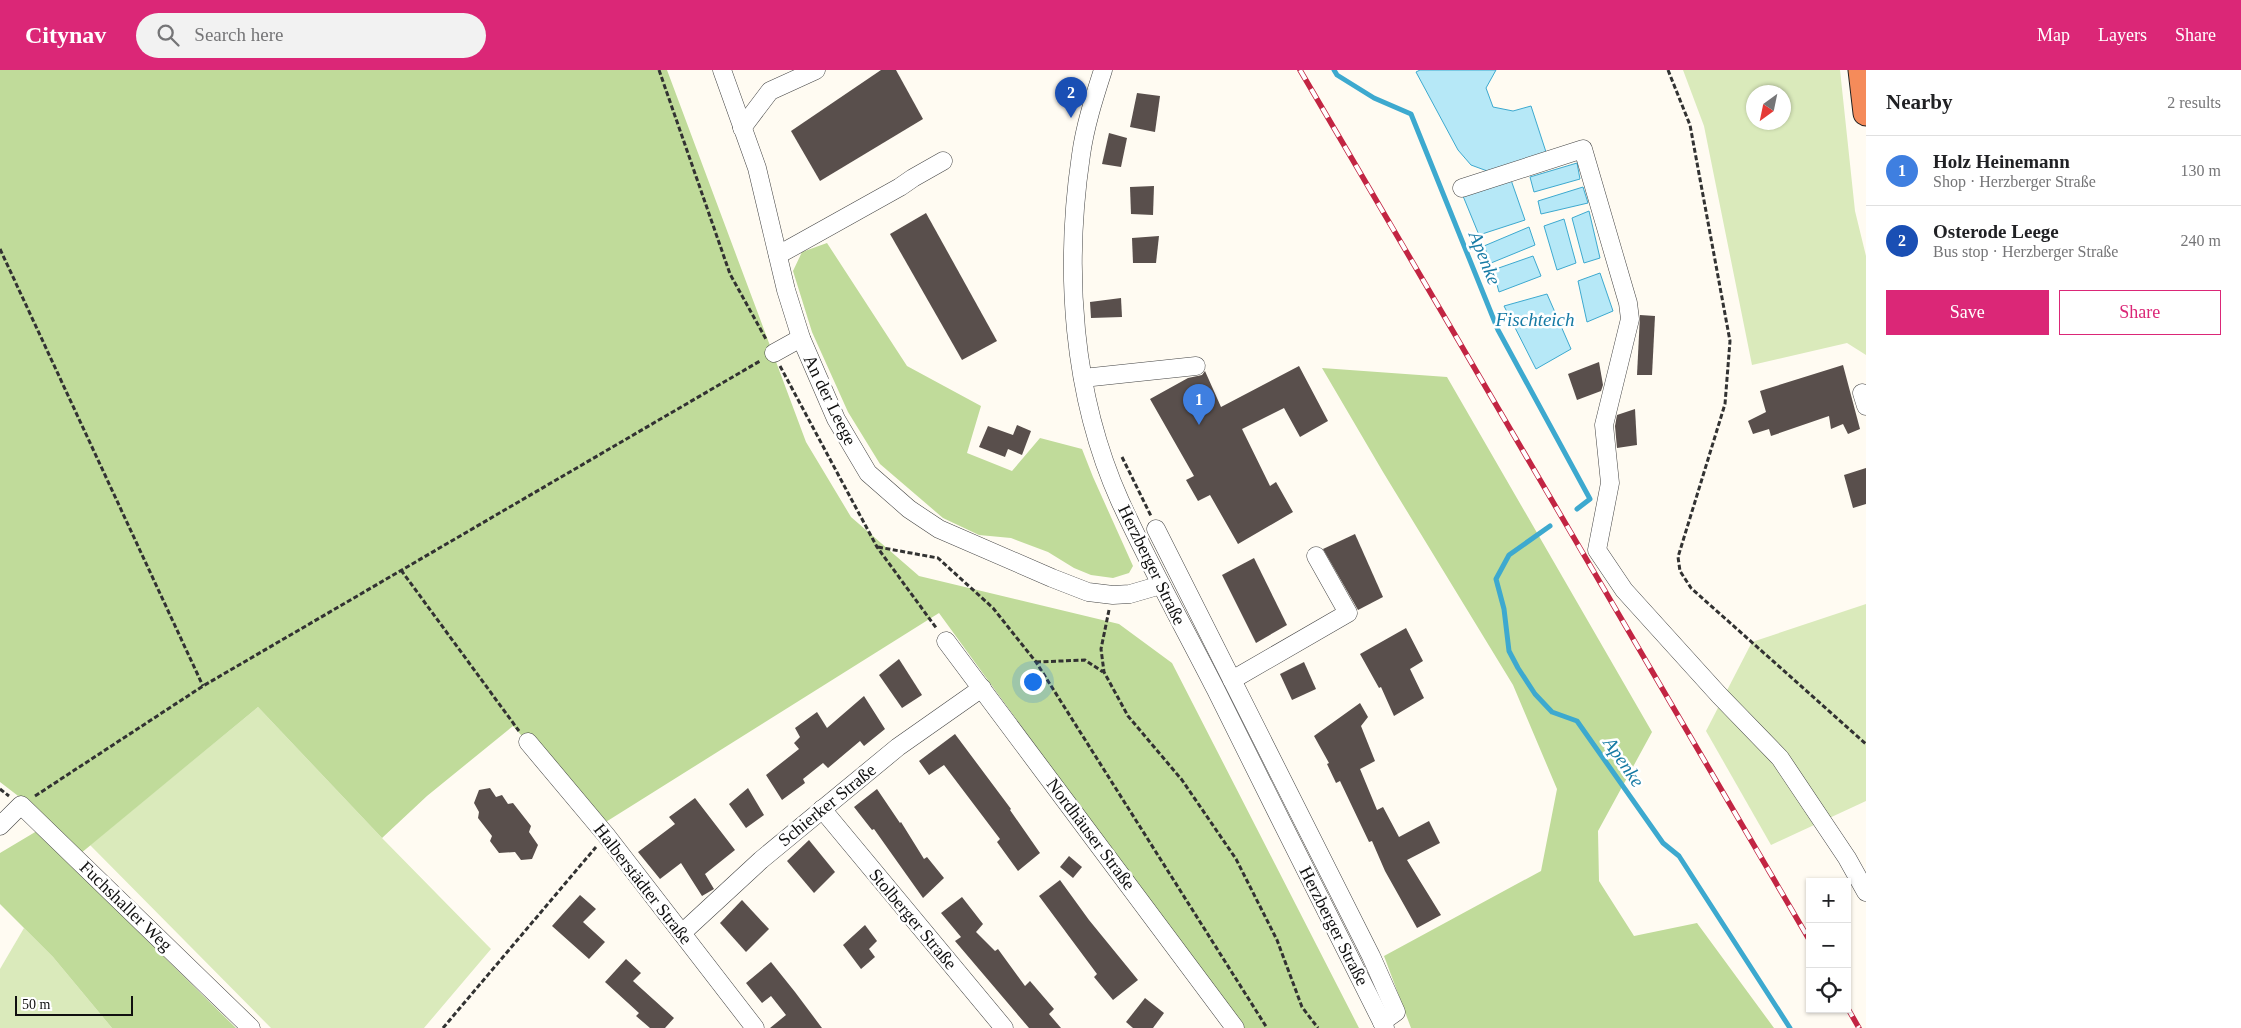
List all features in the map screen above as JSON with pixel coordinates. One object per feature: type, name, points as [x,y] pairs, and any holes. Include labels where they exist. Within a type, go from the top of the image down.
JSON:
[{"type":"highway","points":[[1861,70],[1866,113]]},
{"type":"street","name":"An der Leege","points":[[722,70],[757,168],[786,290],[801,338],[836,419],[868,473],[910,509],[939,529],[1088,592],[1130,594],[1161,585]]},
{"type":"street","points":[[742,128],[770,91],[816,70]]},
{"type":"street","name":"Herzberger Straße","points":[[1103,70],[1081,154],[1073,266],[1075,313],[1083,378],[1095,433],[1119,499],[1383,1025],[1396,1012],[1371,956],[1156,528]]},
{"type":"street","points":[[1462,188],[1583,149],[1628,303],[1630,319],[1604,425],[1610,483],[1597,550],[1624,590],[1719,695],[1780,758],[1847,858],[1866,892]]},
{"type":"street","points":[[778,255],[943,161]]},
{"type":"street","points":[[774,353],[801,338]]},
{"type":"street","points":[[1083,378],[1196,366]]},
{"type":"street","points":[[1232,680],[1348,612],[1316,556]]},
{"type":"street","name":"Nordhäuser Straße","points":[[946,641],[1235,1028]]},
{"type":"street","name":"Schierker Straße","points":[[682,933],[761,860],[822,809],[898,747],[982,688]]},
{"type":"street","name":"Halberstädter Straße","points":[[528,742],[606,835],[755,1028]]},
{"type":"street","points":[[0,826],[21,805]]},
{"type":"street","name":"Fuchshaller Weg","points":[[21,805],[251,1028]]},
{"type":"street","name":"Stolberger Straße","points":[[822,809],[1004,1028]]},
{"type":"path","points":[[659,70],[730,274],[877,547],[946,641]]},
{"type":"path","points":[[1668,70],[1690,125],[1730,341],[1724,404],[1678,557],[1680,571],[1691,588],[1866,744]]},
{"type":"path","points":[[0,249],[203,686]]},
{"type":"path","points":[[21,805],[203,686],[774,353]]},
{"type":"path","points":[[877,547],[938,558],[993,608],[1036,662],[1266,1028]]},
{"type":"path","points":[[401,570],[528,742]]},
{"type":"path","points":[[1113,594],[1102,648],[1104,672],[1128,716],[1182,780],[1236,859],[1277,940],[1302,1007],[1318,1028]]},
{"type":"path","points":[[1036,662],[1085,660],[1104,672]]},
{"type":"path","points":[[443,1028],[606,835]]},
{"type":"green space","points":[[0,70],[667,70],[806,442],[851,517],[919,576],[1119,624],[1172,663],[1359,1028],[1241,1028],[939,613],[601,825],[513,726],[427,796],[382,838],[258,707],[69,863],[236,1028],[112,1028],[53,957],[0,904],[0,853],[52,822],[0,782]]},
{"type":"green space","points":[[1683,70],[1840,70],[1855,211],[1866,256],[1866,355],[1847,343],[1752,365],[1704,126]]},
{"type":"green space","points":[[827,243],[907,366],[981,406],[967,453],[1012,471],[1040,438],[1082,449],[1133,566],[1129,573],[1113,578],[1091,575],[1074,568],[1048,552],[1011,538],[979,535],[943,518],[880,464],[848,412],[812,332],[793,271],[802,252]]},
{"type":"green space","points":[[1322,368],[1447,377],[1652,732],[1598,831],[1599,881],[1634,936],[1697,923],[1774,1028],[1411,1028],[1384,956],[1541,871],[1557,789],[1513,685]]},
{"type":"green space","points":[[1866,604],[1866,801],[1771,845],[1706,731],[1752,642]]},
{"type":"green space","points":[[258,707],[382,838],[491,949],[424,1028],[271,1028],[90,845]]},
{"type":"green space","points":[[24,928],[53,957],[112,1028],[0,1028],[0,969]]},
{"type":"water","points":[[1420,70],[1496,70],[1486,88],[1493,107],[1513,111],[1531,106],[1546,152],[1490,172],[1471,165],[1458,150],[1416,72]]},
{"type":"water","points":[[1577,163],[1580,179],[1534,192],[1530,177]]},
{"type":"water","points":[[1511,180],[1525,220],[1479,235],[1463,196]]},
{"type":"water","points":[[1583,187],[1588,203],[1541,214],[1538,201]]},
{"type":"water","name":"Fischteich","points":[[1589,211],[1600,258],[1584,263],[1572,218]]},
{"type":"water","name":"Fischteich","points":[[1564,219],[1576,263],[1557,270],[1544,226]]},
{"type":"water","name":"Fischteich","points":[[1529,227],[1535,245],[1491,263],[1484,246]]},
{"type":"water","name":"Fischteich","points":[[1533,256],[1541,276],[1499,292],[1493,270]]},
{"type":"water","name":"Fischteich","points":[[1600,273],[1613,311],[1587,322],[1578,281]]},
{"type":"water","name":"Fischteich","points":[[1547,294],[1571,349],[1536,369],[1504,306]]},
{"type":"building","points":[[881,70],[896,70],[923,119],[820,181],[791,131]]},
{"type":"building","points":[[1137,93],[1160,96],[1155,132],[1130,127]]},
{"type":"building","points":[[1109,133],[1127,138],[1121,167],[1102,164]]},
{"type":"building","points":[[1154,186],[1153,215],[1131,214],[1130,187]]},
{"type":"building","points":[[926,213],[997,341],[962,360],[890,234]]},
{"type":"building","points":[[1159,236],[1156,263],[1133,263],[1132,238]]},
{"type":"building","points":[[1121,298],[1122,317],[1091,318],[1090,302]]},
{"type":"building","points":[[1640,315],[1655,316],[1652,375],[1637,375]]},
{"type":"building","points":[[1599,362],[1603,385],[1601,391],[1577,400],[1568,374]]},
{"type":"building","points":[[1843,365],[1860,429],[1848,434],[1843,424],[1831,429],[1829,416],[1771,436],[1769,429],[1753,434],[1748,421],[1766,412],[1760,391]]},
{"type":"building","points":[[1299,366],[1328,421],[1300,437],[1284,408],[1242,429],[1270,486],[1276,482],[1293,512],[1238,544],[1210,495],[1198,501],[1186,480],[1194,476],[1150,399],[1188,378],[1202,375],[1205,371],[1221,407]]},
{"type":"building","points":[[1635,409],[1637,445],[1617,448],[1615,426],[1617,415]]},
{"type":"building","points":[[1017,425],[1031,431],[1022,455],[1008,449],[1005,457],[979,447],[988,426],[1013,435]]},
{"type":"building","points":[[1866,468],[1866,504],[1853,508],[1844,475]]},
{"type":"building","points":[[1355,534],[1383,597],[1358,610],[1323,549]]},
{"type":"building","points":[[1254,558],[1287,625],[1256,643],[1222,575]]},
{"type":"building","points":[[1406,628],[1423,661],[1410,669],[1424,698],[1394,716],[1381,687],[1379,688],[1360,654]]},
{"type":"building","points":[[899,659],[922,695],[902,708],[879,675]]},
{"type":"building","points":[[1304,662],[1316,689],[1292,700],[1280,674]]},
{"type":"building","points":[[864,696],[885,729],[864,746],[860,741],[828,768],[823,763],[803,779],[805,783],[782,800],[766,775],[799,749],[794,743],[800,737],[795,728],[817,712],[827,728]]},
{"type":"building","points":[[1360,703],[1368,717],[1361,726],[1375,761],[1360,769],[1377,810],[1383,807],[1399,837],[1429,821],[1440,843],[1407,860],[1441,915],[1417,928],[1385,871],[1372,841],[1369,842],[1340,781],[1336,783],[1327,764],[1329,763],[1314,736]]},
{"type":"building","points":[[955,734],[1011,809],[1040,853],[1018,871],[997,842],[1000,839],[944,765],[929,775],[919,761]]},
{"type":"building","points":[[490,788],[496,797],[502,795],[508,804],[513,803],[531,826],[529,832],[538,845],[532,859],[521,860],[515,852],[499,853],[490,841],[492,836],[478,818],[479,812],[474,803],[479,790]]},
{"type":"building","points":[[748,788],[764,815],[746,828],[729,804]]},
{"type":"building","points":[[877,789],[901,822],[924,859],[927,857],[944,878],[923,898],[874,829],[872,830],[854,807]]},
{"type":"building","points":[[695,798],[735,850],[705,874],[714,889],[702,896],[681,863],[660,879],[638,852],[675,824],[669,817]]},
{"type":"building","points":[[809,840],[835,872],[814,893],[787,861]]},
{"type":"building","points":[[1069,856],[1082,867],[1073,878],[1060,867]]},
{"type":"building","points":[[1060,880],[1089,920],[1138,980],[1113,1000],[1094,977],[1097,974],[1039,896]]},
{"type":"building","points":[[580,895],[596,909],[583,922],[605,942],[589,959],[552,926]]},
{"type":"building","points":[[962,897],[983,924],[976,932],[995,951],[998,949],[1025,986],[1030,981],[1054,1009],[1049,1014],[1061,1028],[1029,1028],[955,941],[961,937],[941,913]]},
{"type":"building","points":[[742,900],[769,929],[746,952],[720,923]]},
{"type":"building","points":[[865,925],[877,941],[869,949],[875,957],[861,969],[843,945]]},
{"type":"building","points":[[626,959],[641,973],[633,981],[674,1018],[665,1028],[650,1028],[636,1016],[639,1013],[605,982]]},
{"type":"building","points":[[771,962],[822,1028],[770,1028],[786,1015],[771,996],[762,1003],[746,983]]},
{"type":"building","points":[[1145,998],[1164,1013],[1153,1028],[1133,1028],[1126,1022]]},
{"type":"waterway","name":"Apenke","points":[[1334,70],[1337,75],[1374,98],[1411,114],[1498,330],[1590,499],[1577,509]]},
{"type":"waterway","name":"Apenke","points":[[1550,526],[1509,555],[1496,579],[1504,609],[1509,651],[1535,694],[1552,712],[1577,721],[1663,843],[1679,856],[1790,1028]]},
{"type":"railway","points":[[1300,70],[1806,934]]},
{"type":"railway","points":[[1850,1013],[1859,1028]]},
{"type":"place","name":"Osterode Leege","points":[[1071,118]]},
{"type":"place","name":"Holz Heinemann","points":[[1199,425]]}]
